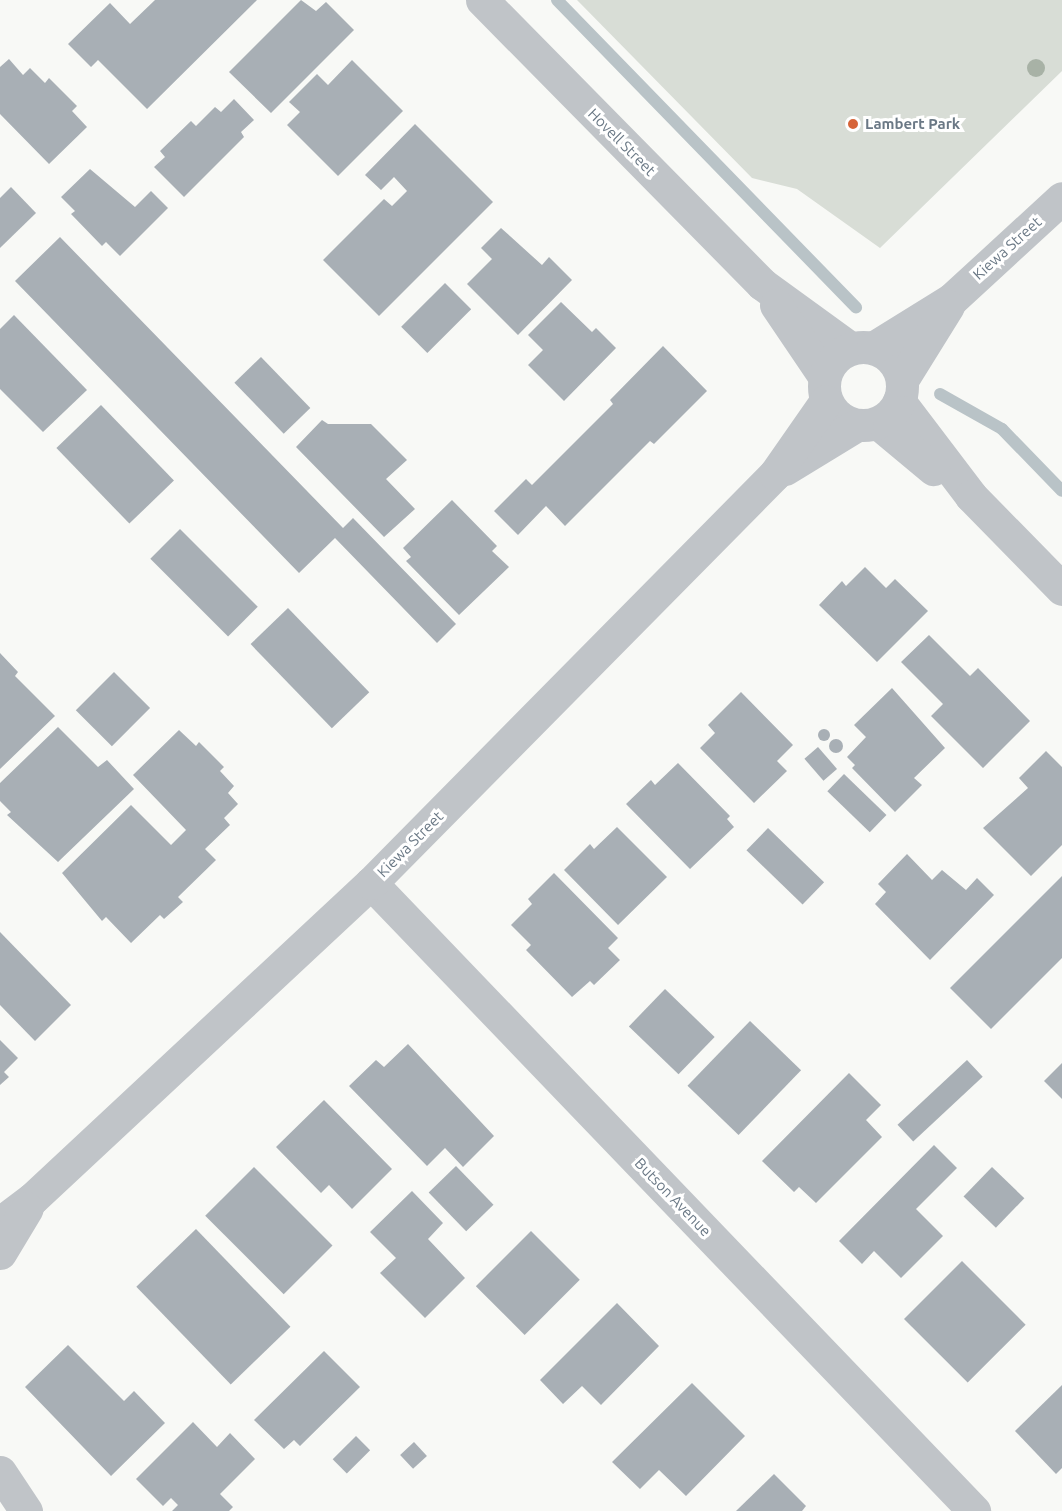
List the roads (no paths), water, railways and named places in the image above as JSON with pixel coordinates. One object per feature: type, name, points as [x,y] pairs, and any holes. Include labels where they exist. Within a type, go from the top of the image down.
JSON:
[{"type":"street","name":"Hovell Street","points":[[482,0],[762,284],[861,348]]},
{"type":"street","name":"Kiewa Street","points":[[861,348],[952,299],[1062,198]]},
{"type":"street","name":"Hovell Street","points":[[762,284],[825,388]]},
{"type":"street","name":"Kiewa Street","points":[[0,1223],[32,1199],[371,884],[775,474],[884,407],[952,299]]},
{"type":"street","points":[[861,348],[893,359],[884,407],[833,412],[825,388],[829,364],[861,348]]},
{"type":"street","name":"Kiewa Street","points":[[775,474],[825,388]]},
{"type":"street","points":[[884,407],[1062,590]]},
{"type":"street","name":"Butson Avenue","points":[[371,884],[974,1511]]},
{"type":"street","name":"Kiewa Street","points":[[0,1253],[32,1199]]},
{"type":"street","points":[[0,1472],[16,1505]]},
{"type":"waterway","points":[[557,0],[856,307]]},
{"type":"waterway","points":[[940,394],[1002,429],[1062,491]]},
{"type":"place","name":"Lambert Park","points":[[853,124]]}]
